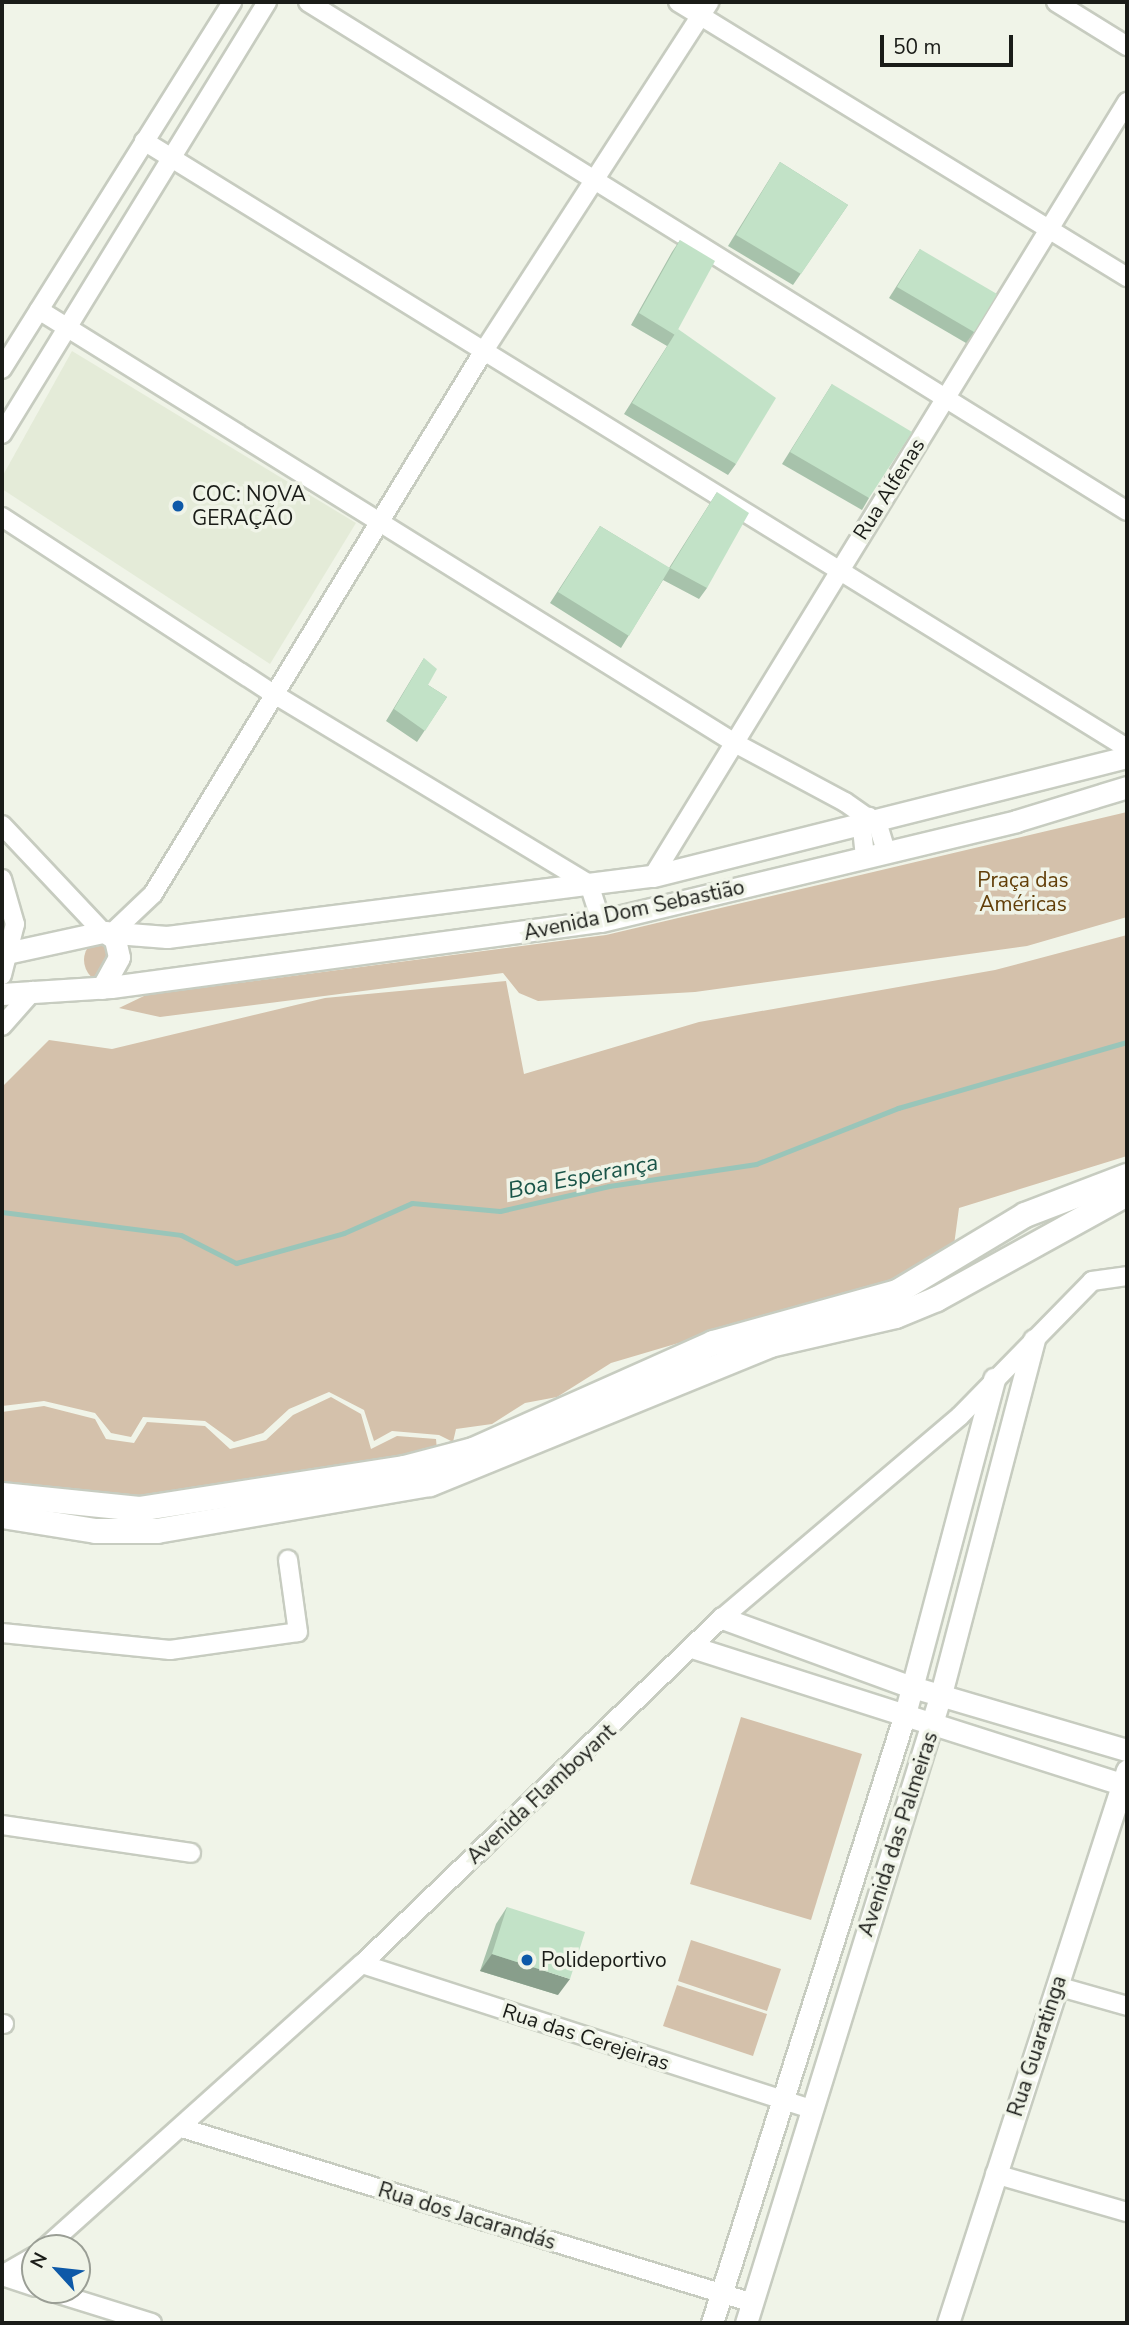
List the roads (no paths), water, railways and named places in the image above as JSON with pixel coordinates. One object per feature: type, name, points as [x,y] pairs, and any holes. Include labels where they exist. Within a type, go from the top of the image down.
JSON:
[{"type":"main road","points":[[2,1495],[139,1509],[404,1468],[473,1450],[713,1343],[897,1292],[1025,1215],[1127,1176]]},
{"type":"main road","points":[[2,1516],[96,1531],[157,1531],[430,1484],[770,1345],[916,1308],[1127,1194]]},
{"type":"street","points":[[2,369],[232,2]]},
{"type":"street","points":[[2,434],[268,2]]},
{"type":"street","points":[[307,2],[1127,511]]},
{"type":"street","points":[[678,2],[705,9],[1127,277]]},
{"type":"street","points":[[1056,2],[1127,46]]},
{"type":"street","points":[[113,933],[153,894],[483,352],[705,9]]},
{"type":"street","name":"Rua Alfenas","points":[[653,876],[1127,103]]},
{"type":"street","points":[[144,141],[483,352],[841,567],[1127,748]]},
{"type":"street","points":[[39,310],[733,742],[869,817],[878,825],[876,854]]},
{"type":"street","points":[[2,517],[274,694],[589,884],[601,921]]},
{"type":"street","name":"Avenida Dom Sebastião","points":[[13,952],[113,933],[167,937],[653,876],[869,817],[1127,757]]},
{"type":"street","name":"Avenida Dom Sebastião","points":[[33,991],[102,988],[601,921],[876,854],[1127,787]]},
{"type":"street","points":[[2,825],[113,933],[119,957],[102,988]]},
{"type":"street","points":[[2,879],[15,924],[13,952],[2,975]]},
{"type":"street","points":[[2,994],[33,991]]},
{"type":"street","points":[[2,1026],[33,991]]},
{"type":"street","name":"Avenida Flamboyant","points":[[61,2234],[362,1964],[695,1648],[722,1618],[960,1416],[1092,1281],[1127,1276]]},
{"type":"street","name":"Avenida das Palmeiras","points":[[746,2323],[810,2109],[933,1722],[1034,1340]]},
{"type":"street","name":"Avenida das Palmeiras","points":[[712,2323],[905,1714],[909,1686],[994,1379]]},
{"type":"street","points":[[2,1633],[170,1650],[298,1632],[288,1560]]},
{"type":"street","points":[[722,1618],[909,1686],[1127,1750]]},
{"type":"street","points":[[695,1648],[1126,1780]]},
{"type":"street","name":"Rua Guaratinga","points":[[948,2323],[1126,1780]]},
{"type":"street","points":[[2,1825],[191,1853]]},
{"type":"street","name":"Rua das Cerejeiras","points":[[362,1964],[810,2109]]},
{"type":"street","points":[[1057,1986],[1127,2006]]},
{"type":"street","name":"Rua dos Jacarandás","points":[[182,2128],[753,2303]]},
{"type":"street","points":[[995,2174],[1127,2212]]},
{"type":"street","points":[[2,2275],[21,2264]]},
{"type":"street","points":[[2,2275],[21,2282]]},
{"type":"street","points":[[91,2304],[152,2323]]},
{"type":"waterway","name":"Boa Esperança","points":[[2,1212],[181,1235],[236,1263],[344,1233],[412,1203],[500,1211],[609,1186],[756,1164],[898,1108],[1127,1042]]},
{"type":"place","name":"COC: NOVA GERAÇÃO","points":[[178,506]]},
{"type":"place","name":"Polideportivo","points":[[527,1960]]},
{"type":"park label","name":"Praça das Américas","points":[[1023,892]]}]
